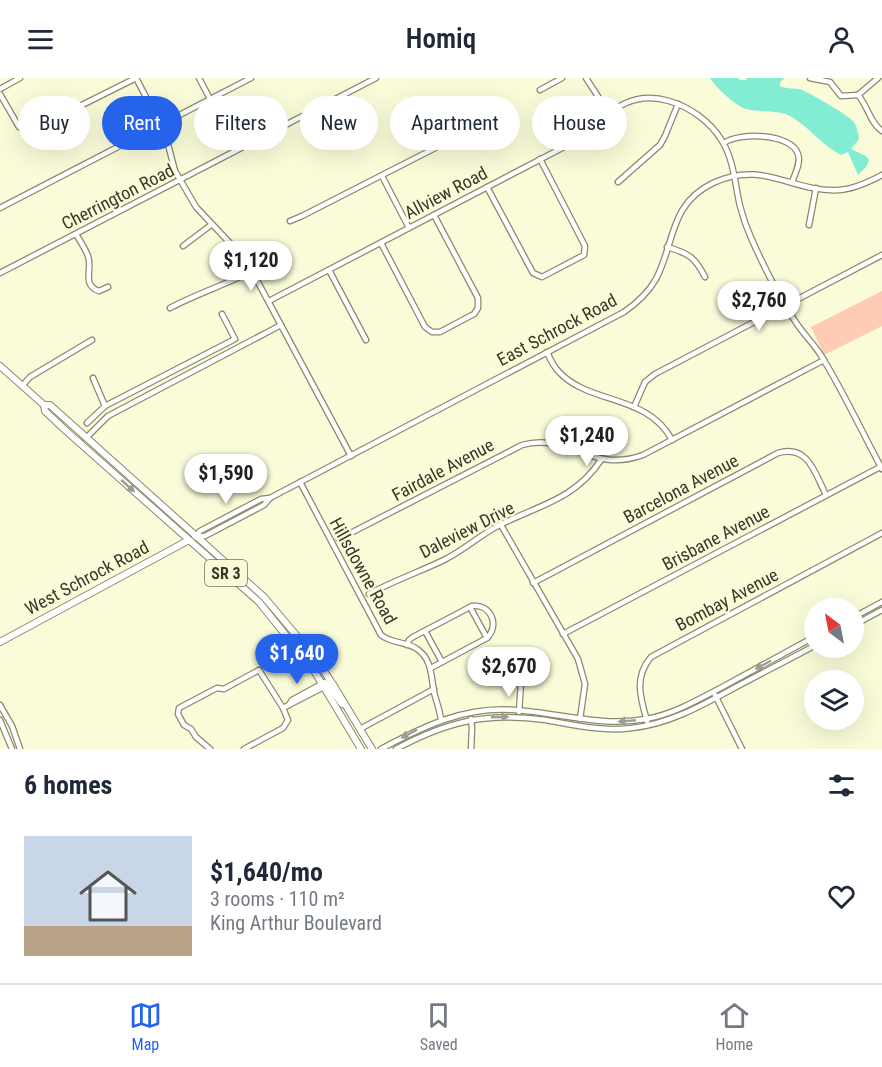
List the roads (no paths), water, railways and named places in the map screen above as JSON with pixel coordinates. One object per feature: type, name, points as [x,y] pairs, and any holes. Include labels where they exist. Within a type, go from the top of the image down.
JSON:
[{"type":"main road","name":"SR 3","points":[[0,366],[54,419],[64,423],[123,471],[266,604],[311,653],[319,665],[361,749]]},
{"type":"main road","name":"SR 3","points":[[44,408],[50,405],[144,501],[231,577],[243,583],[266,604],[348,709],[372,749]]},
{"type":"main road","points":[[144,501],[150,502],[189,536],[195,537]]},
{"type":"main road","name":"East Schrock Road","points":[[188,540],[195,537]]},
{"type":"main road","name":"West Schrock Road","points":[[0,642],[188,540]]},
{"type":"main road","points":[[300,650],[314,664],[319,665]]},
{"type":"street","points":[[0,88],[20,78]]},
{"type":"street","points":[[0,94],[19,127],[28,132],[136,78],[146,96]]},
{"type":"street","points":[[200,78],[209,96]]},
{"type":"street","points":[[216,96],[251,78]]},
{"type":"street","name":"Cherrington Road","points":[[0,273],[376,78]]},
{"type":"street","points":[[540,90],[562,78]]},
{"type":"street","points":[[586,78],[598,96]]},
{"type":"street","points":[[810,78],[830,82],[841,96],[858,95],[878,78]]},
{"type":"street","points":[[858,95],[875,125],[882,131]]},
{"type":"street","name":"Allview Road","points":[[627,103],[641,99],[658,99],[678,104],[696,114],[724,143],[745,223],[786,305],[798,326],[824,360],[882,467]]},
{"type":"street","points":[[618,182],[660,145],[678,104]]},
{"type":"street","points":[[724,143],[738,136],[787,142],[794,147],[799,162],[792,182]]},
{"type":"street","points":[[0,208],[111,150]]},
{"type":"street","points":[[169,150],[175,171],[196,207],[244,258],[252,271],[351,456]]},
{"type":"street","points":[[290,221],[432,150]]},
{"type":"street","name":"Allview Road","points":[[269,302],[557,150]]},
{"type":"street","points":[[487,187],[533,273],[542,277],[564,267],[584,255],[585,246],[540,159]]},
{"type":"street","name":"East Schrock Road","points":[[195,537],[206,536],[264,505],[270,498],[624,312],[638,301],[655,279],[674,224],[691,199],[714,182],[734,175],[761,174],[816,188],[840,190],[868,182],[882,175]]},
{"type":"street","points":[[382,176],[409,228]]},
{"type":"street","points":[[809,225],[816,188]]},
{"type":"street","points":[[381,243],[425,327],[432,332],[440,332],[448,328],[474,314],[478,308],[478,298],[434,215]]},
{"type":"street","points":[[183,246],[211,225]]},
{"type":"street","points":[[76,234],[89,257],[87,276],[91,285],[99,291],[108,287]]},
{"type":"street","points":[[667,247],[691,257],[699,264],[705,277]]},
{"type":"street","points":[[634,407],[639,393],[649,378],[882,255]]},
{"type":"street","points":[[329,270],[366,340]]},
{"type":"street","points":[[170,308],[194,295],[227,284],[252,271]]},
{"type":"street","points":[[87,423],[105,406],[235,339],[222,315]]},
{"type":"street","points":[[84,441],[108,416],[282,325]]},
{"type":"street","points":[[22,386],[30,377],[92,340]]},
{"type":"street","points":[[547,352],[559,372],[573,383],[649,414],[661,424],[672,440]]},
{"type":"street","name":"Fairdale Avenue","points":[[339,540],[522,445],[538,442],[553,443],[601,460],[612,462],[633,459],[824,360]]},
{"type":"street","points":[[93,378],[105,406]]},
{"type":"street","name":"Barcelona Avenue","points":[[532,583],[777,453],[788,450],[802,455],[811,465],[826,495]]},
{"type":"street","name":"Daleview Drive","points":[[369,594],[444,560],[501,525],[559,499],[593,472],[601,460]]},
{"type":"street","name":"Brisbane Avenue","points":[[563,634],[882,467]]},
{"type":"street","name":"Hillsdowne Road","points":[[300,482],[379,632],[390,641],[419,651],[431,668]]},
{"type":"street","points":[[501,525],[583,671],[585,684],[580,726]]},
{"type":"street","name":"Bombay Avenue","points":[[648,726],[639,680],[645,664],[651,657],[882,533]]},
{"type":"street","points":[[864,612],[882,602]]},
{"type":"street","points":[[407,645],[409,640],[470,607],[479,605],[485,608],[492,617],[494,630],[487,638],[431,668],[441,720]]},
{"type":"street","points":[[470,607],[487,638]]},
{"type":"street","points":[[864,620],[882,610]]},
{"type":"street","points":[[425,631],[442,662]]},
{"type":"street","points":[[381,749],[422,727],[479,711],[519,710],[612,722],[647,719],[673,711],[804,643]]},
{"type":"street","points":[[396,749],[434,730],[471,719],[519,717],[617,729],[648,726],[675,718],[804,651]]},
{"type":"street","points":[[210,749],[196,737],[191,729],[184,725],[178,710],[217,688],[224,689],[259,670],[288,717],[286,726],[244,749]]},
{"type":"street","points":[[519,717],[521,682]]},
{"type":"street","points":[[283,708],[292,700],[327,684]]},
{"type":"street","points":[[360,729],[434,689]]},
{"type":"street","points":[[713,691],[742,749]]},
{"type":"street","points":[[0,705],[12,726],[20,749]]},
{"type":"street","points":[[471,719],[471,749]]},
{"type":"street","points":[[0,720],[12,749]]},
{"type":"water","points":[[710,78],[746,80],[747,78],[785,78],[780,82],[780,86],[799,89],[818,98],[853,121],[859,139],[851,149],[866,156],[869,160],[866,167],[858,175],[848,152],[841,155],[834,151],[792,117],[742,107],[726,96]]}]
